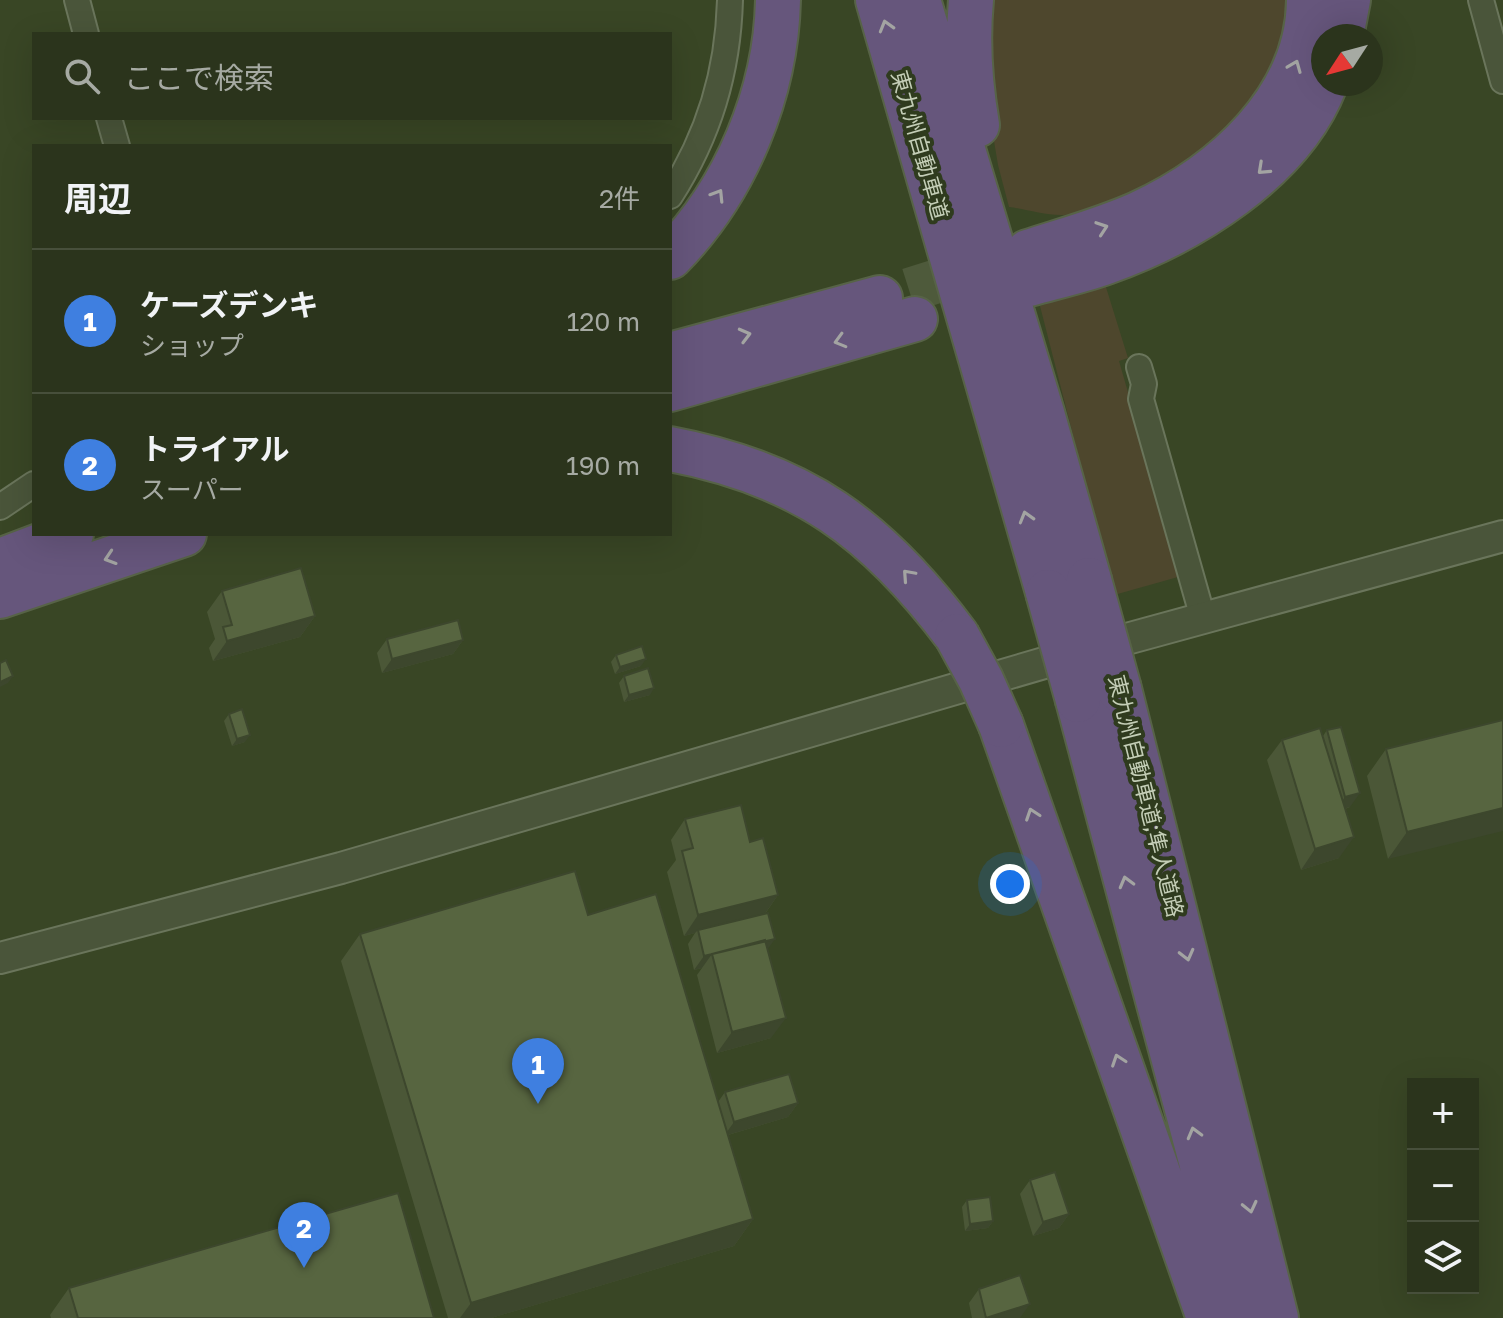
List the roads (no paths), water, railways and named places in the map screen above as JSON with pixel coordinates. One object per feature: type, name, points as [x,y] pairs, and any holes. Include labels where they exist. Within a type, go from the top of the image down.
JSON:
[{"type":"highway","points":[[672,254],[714,201],[741,154],[754,123],[767,84],[777,33],[778,0]]},
{"type":"highway","name":"東九州自動車道","points":[[878,0],[1005,276]]},
{"type":"highway","name":"東九州自動車道","points":[[918,0],[1005,276]]},
{"type":"highway","points":[[971,0],[968,34],[971,93],[982,157],[1042,413]]},
{"type":"highway","points":[[1005,276],[1141,213],[1195,182],[1243,143],[1265,120],[1289,81],[1305,37],[1309,0]]},
{"type":"highway","points":[[1343,24],[1348,0]]},
{"type":"highway","points":[[1005,276],[1105,262],[1182,228],[1208,213],[1267,166],[1294,136],[1320,96]]},
{"type":"highway","name":"東九州自動車道;隼人道路","points":[[1005,276],[1119,689],[1276,1318]]},
{"type":"highway","name":"東九州自動車道;隼人道路","points":[[1005,276],[1048,592],[1201,1161],[1237,1318]]},
{"type":"highway","points":[[672,355],[912,304],[672,388]]},
{"type":"highway","points":[[672,449],[713,457],[755,470],[833,510],[869,537],[901,567],[957,636],[1001,725],[1209,1318]]},
{"type":"highway","points":[[0,561],[66,536]]},
{"type":"highway","points":[[0,596],[178,536]]},
{"type":"street","points":[[77,0],[85,32]]},
{"type":"street","points":[[672,192],[698,147],[719,89],[726,59],[730,0]]},
{"type":"street","points":[[1481,0],[1503,81]]},
{"type":"street","points":[[110,120],[116,144]]},
{"type":"street","points":[[1139,367],[1144,384],[1141,399],[1203,618]]},
{"type":"street","points":[[0,507],[32,485]]},
{"type":"street","points":[[0,958],[341,868],[1203,618],[1503,536]]},
{"type":"tunnel","points":[[909,290],[994,263]]},
{"type":"place","name":"ケーズデンキ","points":[[538,1104]]},
{"type":"place","name":"トライアル","points":[[304,1268]]}]
